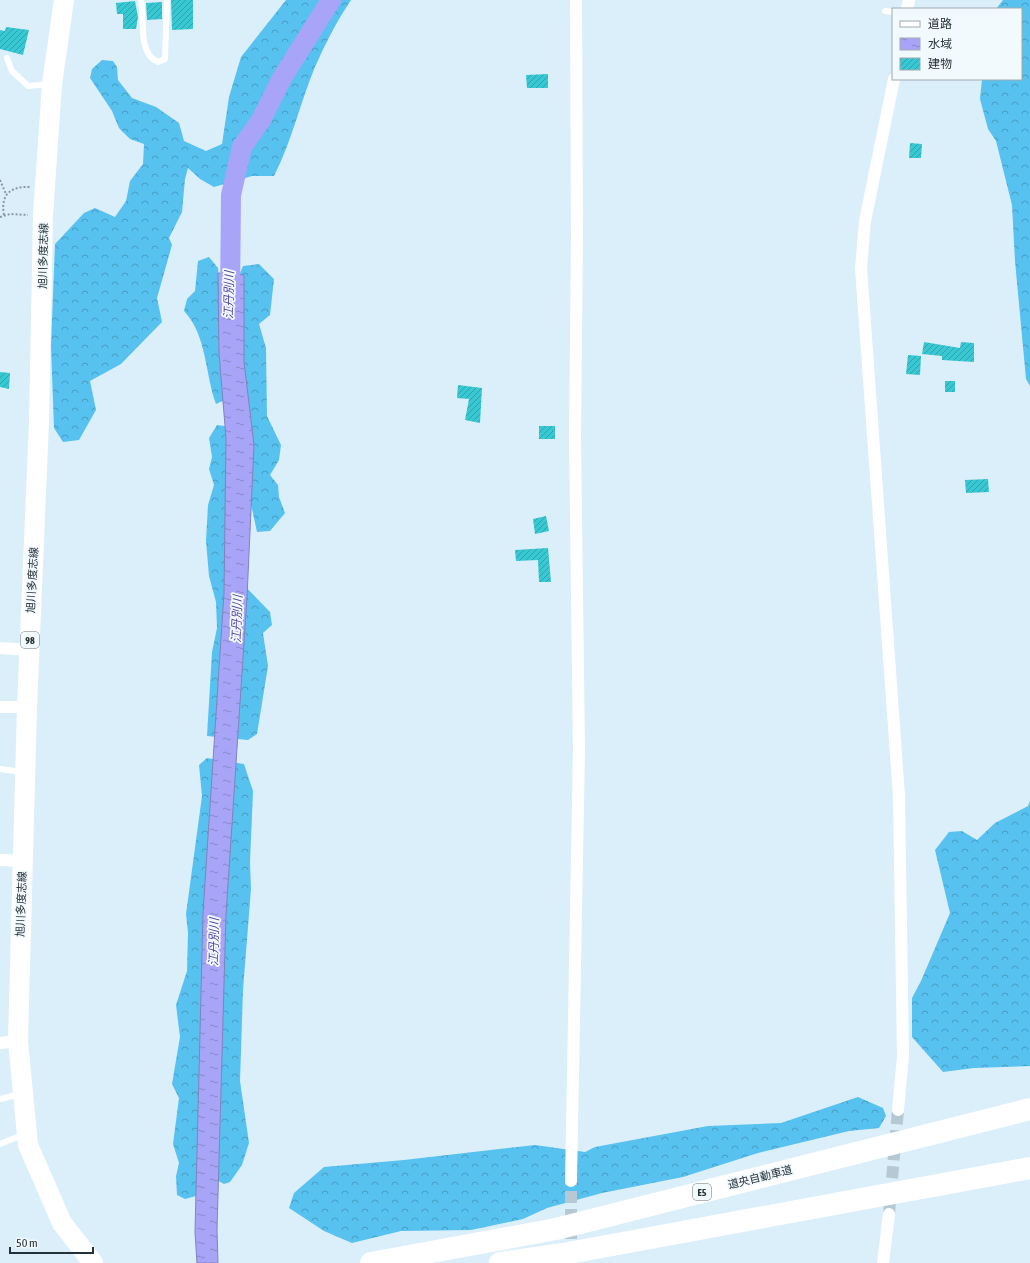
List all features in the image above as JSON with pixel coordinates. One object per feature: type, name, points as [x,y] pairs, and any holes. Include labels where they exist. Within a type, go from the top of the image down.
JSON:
[{"type":"highway","name":"道央自動車道","points":[[372,1263],[556,1229],[1030,1109]]},
{"type":"highway","points":[[500,1263],[563,1254],[1030,1168]]},
{"type":"main road","name":"旭川多度志線","points":[[64,0],[52,84],[43,215],[39,422],[29,650],[23,861],[9,1042],[21,1094],[28,1146],[62,1223],[93,1263]]},
{"type":"street","points":[[571,1180],[579,750],[575,438],[577,236],[576,0]]},
{"type":"street","points":[[894,80],[865,221],[861,268],[899,796],[903,1056],[898,1110]]},
{"type":"street","points":[[0,648],[29,650]]},
{"type":"street","points":[[0,707],[27,708]]},
{"type":"street","points":[[0,860],[23,861]]},
{"type":"street","points":[[883,1263],[889,1214]]},
{"type":"lane","points":[[141,0],[146,51],[151,59],[158,62],[165,59],[167,0]]},
{"type":"lane","points":[[885,11],[892,12]]},
{"type":"lane","points":[[7,58],[12,71],[28,86],[52,84]]},
{"type":"lane","points":[[0,769],[25,772]]},
{"type":"lane","points":[[0,1099],[21,1094]]},
{"type":"lane","points":[[0,1144],[26,1134]]},
{"type":"path","points":[[0,180],[6,194]]},
{"type":"path","points":[[4,216],[2,209],[3,199],[8,190],[20,186],[45,187]]},
{"type":"path","points":[[0,217],[10,214],[43,215]]},
{"type":"green space","points":[[286,0],[351,0],[341,16],[315,67],[291,136],[274,176],[252,176],[214,187],[200,179],[188,168],[185,179],[182,212],[169,238],[172,245],[157,298],[162,322],[121,364],[90,381],[96,410],[79,440],[63,442],[54,428],[51,346],[55,244],[84,213],[95,208],[115,217],[126,201],[130,181],[143,164],[144,144],[130,139],[119,128],[112,111],[90,78],[92,69],[102,60],[113,61],[117,67],[118,80],[132,98],[156,107],[179,123],[184,141],[206,151],[222,144],[229,97],[241,57]]},
{"type":"green space","points":[[1003,0],[1030,0],[1030,386],[1026,379],[1015,261],[1012,205],[996,141],[988,129],[980,99],[982,80],[1022,80],[1022,8],[997,8]]},
{"type":"green space","points":[[209,257],[218,268],[227,399],[216,404],[197,331],[192,321],[184,311],[187,299],[195,291],[198,261]]},
{"type":"green space","points":[[259,264],[274,279],[270,315],[259,324],[266,348],[267,416],[281,445],[279,460],[270,475],[278,485],[279,497],[285,513],[270,531],[257,532],[249,495],[236,283],[243,266]]},
{"type":"green space","points":[[217,425],[232,427],[235,576],[270,612],[272,625],[263,633],[268,666],[257,734],[248,740],[207,736],[212,652],[217,628],[216,602],[209,576],[206,541],[208,505],[214,485],[209,469],[212,457],[209,438]]},
{"type":"green space","points":[[207,758],[244,764],[253,791],[250,862],[251,889],[243,990],[240,1081],[249,1143],[242,1165],[230,1182],[224,1184],[213,1178],[200,1160],[196,1196],[185,1199],[177,1195],[176,1176],[179,1163],[173,1144],[179,1098],[172,1084],[180,1037],[176,1005],[187,971],[188,933],[186,914],[202,796],[199,765]]},
{"type":"green space","points":[[1030,801],[1030,1066],[974,1068],[943,1072],[912,1037],[912,998],[921,981],[950,913],[935,850],[949,832],[962,831],[977,840],[995,823],[1028,806]]},
{"type":"green space","points":[[858,1097],[883,1108],[886,1116],[879,1128],[849,1131],[758,1153],[683,1177],[602,1193],[547,1208],[523,1219],[471,1230],[401,1231],[352,1243],[324,1231],[289,1208],[294,1193],[324,1167],[404,1160],[535,1145],[585,1152],[595,1147],[708,1126],[781,1123]]},
{"type":"water","points":[[218,273],[244,275],[244,362],[254,445],[247,597],[226,915],[217,1230],[218,1263],[197,1263],[195,1232],[203,913],[224,593],[226,438],[219,353]]},
{"type":"building","points":[[171,0],[193,0],[193,29],[172,30]]},
{"type":"building","points":[[135,1],[138,17],[136,29],[123,29],[123,14],[117,14],[116,3]]},
{"type":"building","points":[[162,2],[162,19],[147,20],[146,3]]},
{"type":"building","points":[[6,27],[29,30],[23,55],[0,49],[0,30],[5,31]]},
{"type":"building","points":[[548,74],[548,88],[527,88],[526,75]]},
{"type":"building","points":[[910,143],[922,144],[921,158],[909,158]]},
{"type":"building","points":[[924,342],[960,348],[961,342],[974,343],[974,362],[942,360],[942,356],[922,354]]},
{"type":"building","points":[[908,355],[921,356],[920,375],[906,374]]},
{"type":"building","points":[[0,372],[10,373],[9,389],[0,387]]},
{"type":"building","points":[[945,381],[955,381],[955,392],[945,392]]},
{"type":"building","points":[[458,385],[482,388],[480,423],[465,420],[469,399],[457,398]]},
{"type":"building","points":[[539,426],[555,426],[555,439],[539,439]]},
{"type":"building","points":[[988,479],[989,492],[966,493],[965,480]]},
{"type":"building","points":[[546,516],[549,531],[535,534],[533,519]]},
{"type":"building","points":[[548,548],[551,582],[539,582],[538,560],[516,561],[515,550]]},
{"type":"waterway","name":"江丹別川","points":[[230,302],[231,195],[242,147],[261,120],[282,78],[331,0]]},
{"type":"tunnel","points":[[889,1214],[898,1110]]},
{"type":"tunnel","points":[[571,1181],[571,1257]]}]
